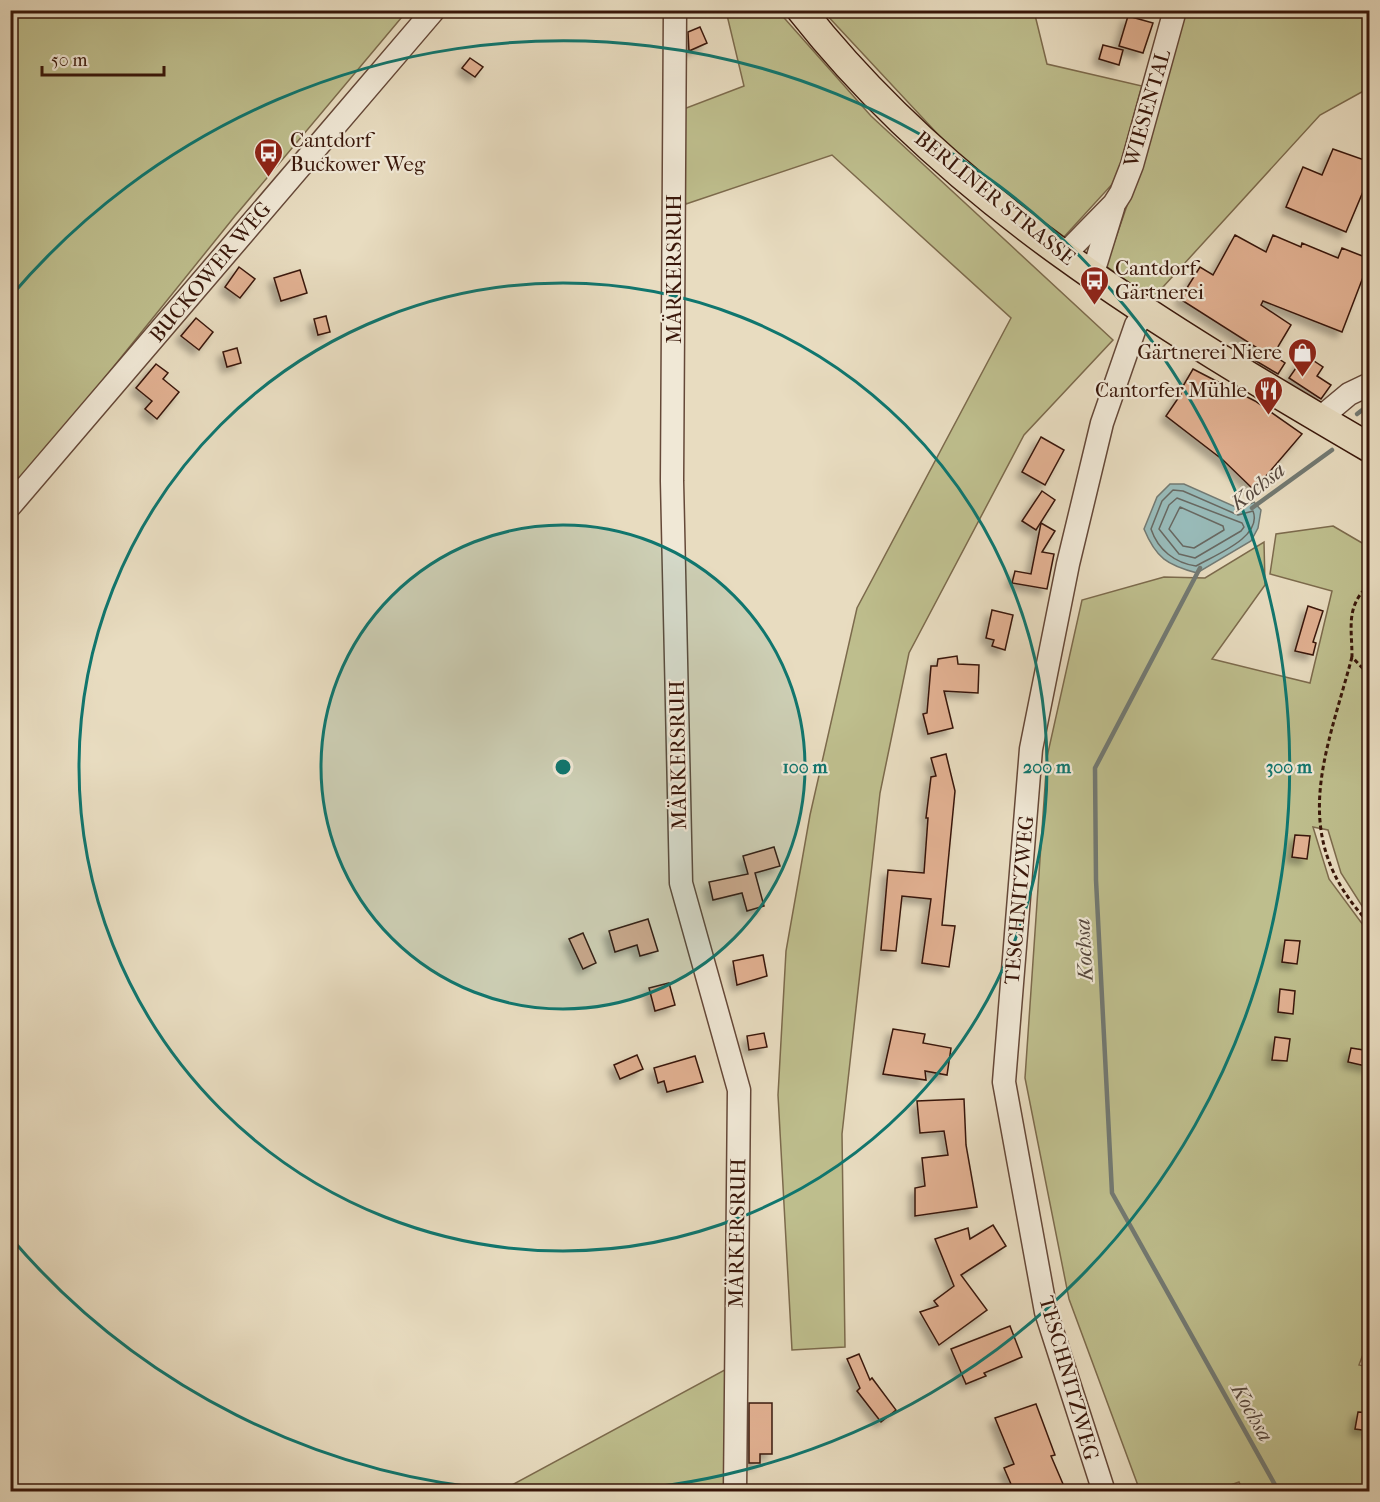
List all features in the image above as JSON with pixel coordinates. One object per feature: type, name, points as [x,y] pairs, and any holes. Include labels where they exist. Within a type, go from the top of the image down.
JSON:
[{"type":"main road","name":"BERLINER STRASSE","points":[[801,10],[851,69],[915,133],[966,179],[1064,255],[1145,312],[1370,448]]},
{"type":"street","name":"BUCKOWER WEG","points":[[10,506],[434,10]]},
{"type":"street","name":"MÄRKERSRUH","points":[[675,10],[672,482],[681,883],[739,1090],[735,1491]]},
{"type":"street","name":"WIESENTAL","points":[[1092,276],[1114,204],[1132,165],[1175,10]]},
{"type":"street","name":"WIESENTAL","points":[[1064,255],[1114,204]]},
{"type":"street","name":"TESCHNITZWEG","points":[[1104,1491],[1046,1312],[1004,1082],[1031,749],[1068,564],[1102,423],[1136,325],[1145,312]]},
{"type":"street","points":[[1319,419],[1349,394],[1370,384]]},
{"type":"path","points":[[1370,584],[1356,596],[1352,613],[1352,657],[1320,776],[1319,816],[1327,864],[1352,905],[1370,924]]},
{"type":"path","points":[[1352,657],[1370,676]]},
{"type":"green space","points":[[11,11],[407,11],[235,216],[11,494]]},
{"type":"green space","points":[[726,11],[778,11],[871,116],[1113,340],[1024,435],[909,653],[880,793],[842,1134],[845,1347],[792,1350],[778,1095],[786,951],[810,815],[857,608],[1011,318],[832,155],[686,204],[681,188],[681,110],[744,86]]},
{"type":"green space","points":[[823,11],[1034,11],[1047,64],[1142,86],[1116,180],[1063,238],[960,158]]},
{"type":"green space","points":[[1179,11],[1369,11],[1369,88],[1320,115],[1152,299],[1106,266],[1139,171]]},
{"type":"green space","points":[[1333,526],[1369,547],[1369,917],[1341,873],[1328,830],[1313,827],[1329,879],[1369,933],[1370,1336],[1359,1365],[1369,1367],[1369,1491],[1243,1491],[1239,1482],[1214,1491],[1140,1491],[1069,1299],[1025,1078],[1047,757],[1082,600],[1164,577],[1205,578],[1264,542],[1265,585],[1212,659],[1310,683],[1332,591],[1270,574],[1276,534]]},
{"type":"green space","points":[[732,1366],[726,1491],[501,1491]]},
{"type":"water","points":[[1170,484],[1184,484],[1240,509],[1254,502],[1261,510],[1258,528],[1251,541],[1197,573],[1178,567],[1164,559],[1153,547],[1144,529],[1157,497]]},
{"type":"building","points":[[1128,16],[1153,23],[1143,53],[1119,46]]},
{"type":"building","points":[[700,27],[707,43],[689,51],[688,32]]},
{"type":"building","points":[[1103,45],[1123,50],[1119,65],[1099,59]]},
{"type":"building","points":[[470,58],[483,67],[475,77],[462,68]]},
{"type":"building","points":[[1333,149],[1370,162],[1370,175],[1346,232],[1286,207],[1303,167],[1322,175]]},
{"type":"building","points":[[1235,235],[1266,252],[1273,235],[1301,247],[1302,243],[1338,258],[1342,248],[1370,259],[1342,332],[1263,301],[1261,305],[1291,325],[1273,355],[1285,363],[1278,374],[1256,361],[1262,351],[1180,299],[1200,267],[1213,275]]},
{"type":"building","points":[[239,267],[255,279],[240,298],[225,287]]},
{"type":"building","points":[[300,270],[307,293],[281,301],[274,278]]},
{"type":"building","points":[[326,316],[330,332],[318,335],[314,319]]},
{"type":"building","points":[[196,318],[213,332],[199,350],[181,336]]},
{"type":"building","points":[[237,348],[241,363],[227,367],[223,352]]},
{"type":"building","points":[[1305,355],[1323,367],[1317,376],[1331,385],[1321,399],[1289,378]]},
{"type":"building","points":[[156,364],[168,373],[163,379],[179,392],[157,419],[145,409],[152,401],[136,388]]},
{"type":"building","points":[[1193,369],[1255,401],[1302,434],[1254,490],[1223,460],[1166,416],[1181,394],[1179,393]]},
{"type":"building","points":[[1041,437],[1064,450],[1045,485],[1022,472]]},
{"type":"building","points":[[1042,491],[1055,500],[1036,530],[1022,521]]},
{"type":"building","points":[[1041,523],[1055,531],[1042,552],[1054,554],[1047,589],[1012,583],[1015,571],[1031,574]]},
{"type":"building","points":[[1308,606],[1323,611],[1313,642],[1316,643],[1313,655],[1295,651]]},
{"type":"building","points":[[992,610],[1013,615],[1005,650],[992,646],[994,640],[986,638]]},
{"type":"building","points":[[957,656],[958,664],[979,665],[978,693],[944,691],[953,728],[928,734],[923,714],[927,713],[931,666],[937,666],[938,659]]},
{"type":"building","points":[[946,754],[955,791],[942,925],[955,926],[949,967],[922,963],[931,899],[902,896],[896,951],[881,950],[888,870],[924,873],[928,818],[926,818],[931,777],[936,776],[931,758]]},
{"type":"building","points":[[1295,835],[1310,836],[1307,859],[1292,857]]},
{"type":"building","points":[[774,847],[780,866],[755,873],[764,906],[747,911],[742,893],[713,900],[709,882],[748,874],[743,856]]},
{"type":"building","points":[[648,919],[658,951],[640,956],[637,945],[615,952],[609,931]]},
{"type":"building","points":[[583,933],[596,963],[583,969],[569,939]]},
{"type":"building","points":[[1285,940],[1300,941],[1297,964],[1282,962]]},
{"type":"building","points":[[763,955],[767,976],[737,985],[733,961]]},
{"type":"building","points":[[669,983],[675,1005],[655,1011],[649,988]]},
{"type":"building","points":[[1280,989],[1295,991],[1293,1014],[1278,1012]]},
{"type":"building","points":[[893,1029],[925,1034],[923,1043],[951,1048],[947,1075],[925,1071],[926,1080],[883,1074]]},
{"type":"building","points":[[764,1033],[767,1047],[749,1050],[747,1036]]},
{"type":"building","points":[[1275,1037],[1290,1039],[1287,1061],[1272,1060]]},
{"type":"building","points":[[1351,1048],[1370,1051],[1370,1067],[1348,1062]]},
{"type":"building","points":[[637,1055],[643,1069],[620,1079],[614,1065]]},
{"type":"building","points":[[695,1056],[703,1082],[667,1092],[664,1081],[658,1083],[654,1068]]},
{"type":"building","points":[[964,1099],[966,1145],[977,1207],[915,1216],[915,1188],[925,1186],[922,1158],[948,1155],[944,1131],[920,1133],[917,1101]]},
{"type":"building","points":[[993,1225],[1006,1246],[961,1275],[987,1310],[939,1345],[920,1312],[938,1306],[934,1301],[954,1286],[935,1239],[968,1228],[970,1239]]},
{"type":"building","points":[[1010,1326],[1022,1357],[984,1373],[986,1376],[966,1384],[951,1349]]},
{"type":"building","points":[[859,1354],[870,1380],[872,1378],[896,1410],[881,1422],[857,1391],[860,1388],[847,1359]]},
{"type":"building","points":[[749,1403],[772,1403],[772,1454],[760,1454],[760,1463],[749,1463]]},
{"type":"building","points":[[1036,1404],[1055,1455],[1051,1456],[1066,1491],[1045,1491],[1043,1487],[1032,1491],[1014,1491],[1004,1468],[1014,1464],[995,1418]]},
{"type":"building","points":[[1358,1412],[1370,1413],[1370,1431],[1355,1429]]},
{"type":"waterway","name":"Kochsa","points":[[1357,414],[1370,404]]},
{"type":"waterway","name":"Kochsa","points":[[1252,508],[1332,450]]},
{"type":"waterway","name":"Kochsa","points":[[1200,568],[1095,768],[1096,880],[1112,1193],[1279,1492]]},
{"type":"place","name":"Cantdorf Buckower Weg","points":[[269,178]]},
{"type":"place","name":"Cantdorf Gärtnerei","points":[[1094,306]]},
{"type":"place","name":"Gärtnerei Niere","points":[[1303,378]]},
{"type":"place","name":"Cantorfer Mühle","points":[[1268,416]]}]
